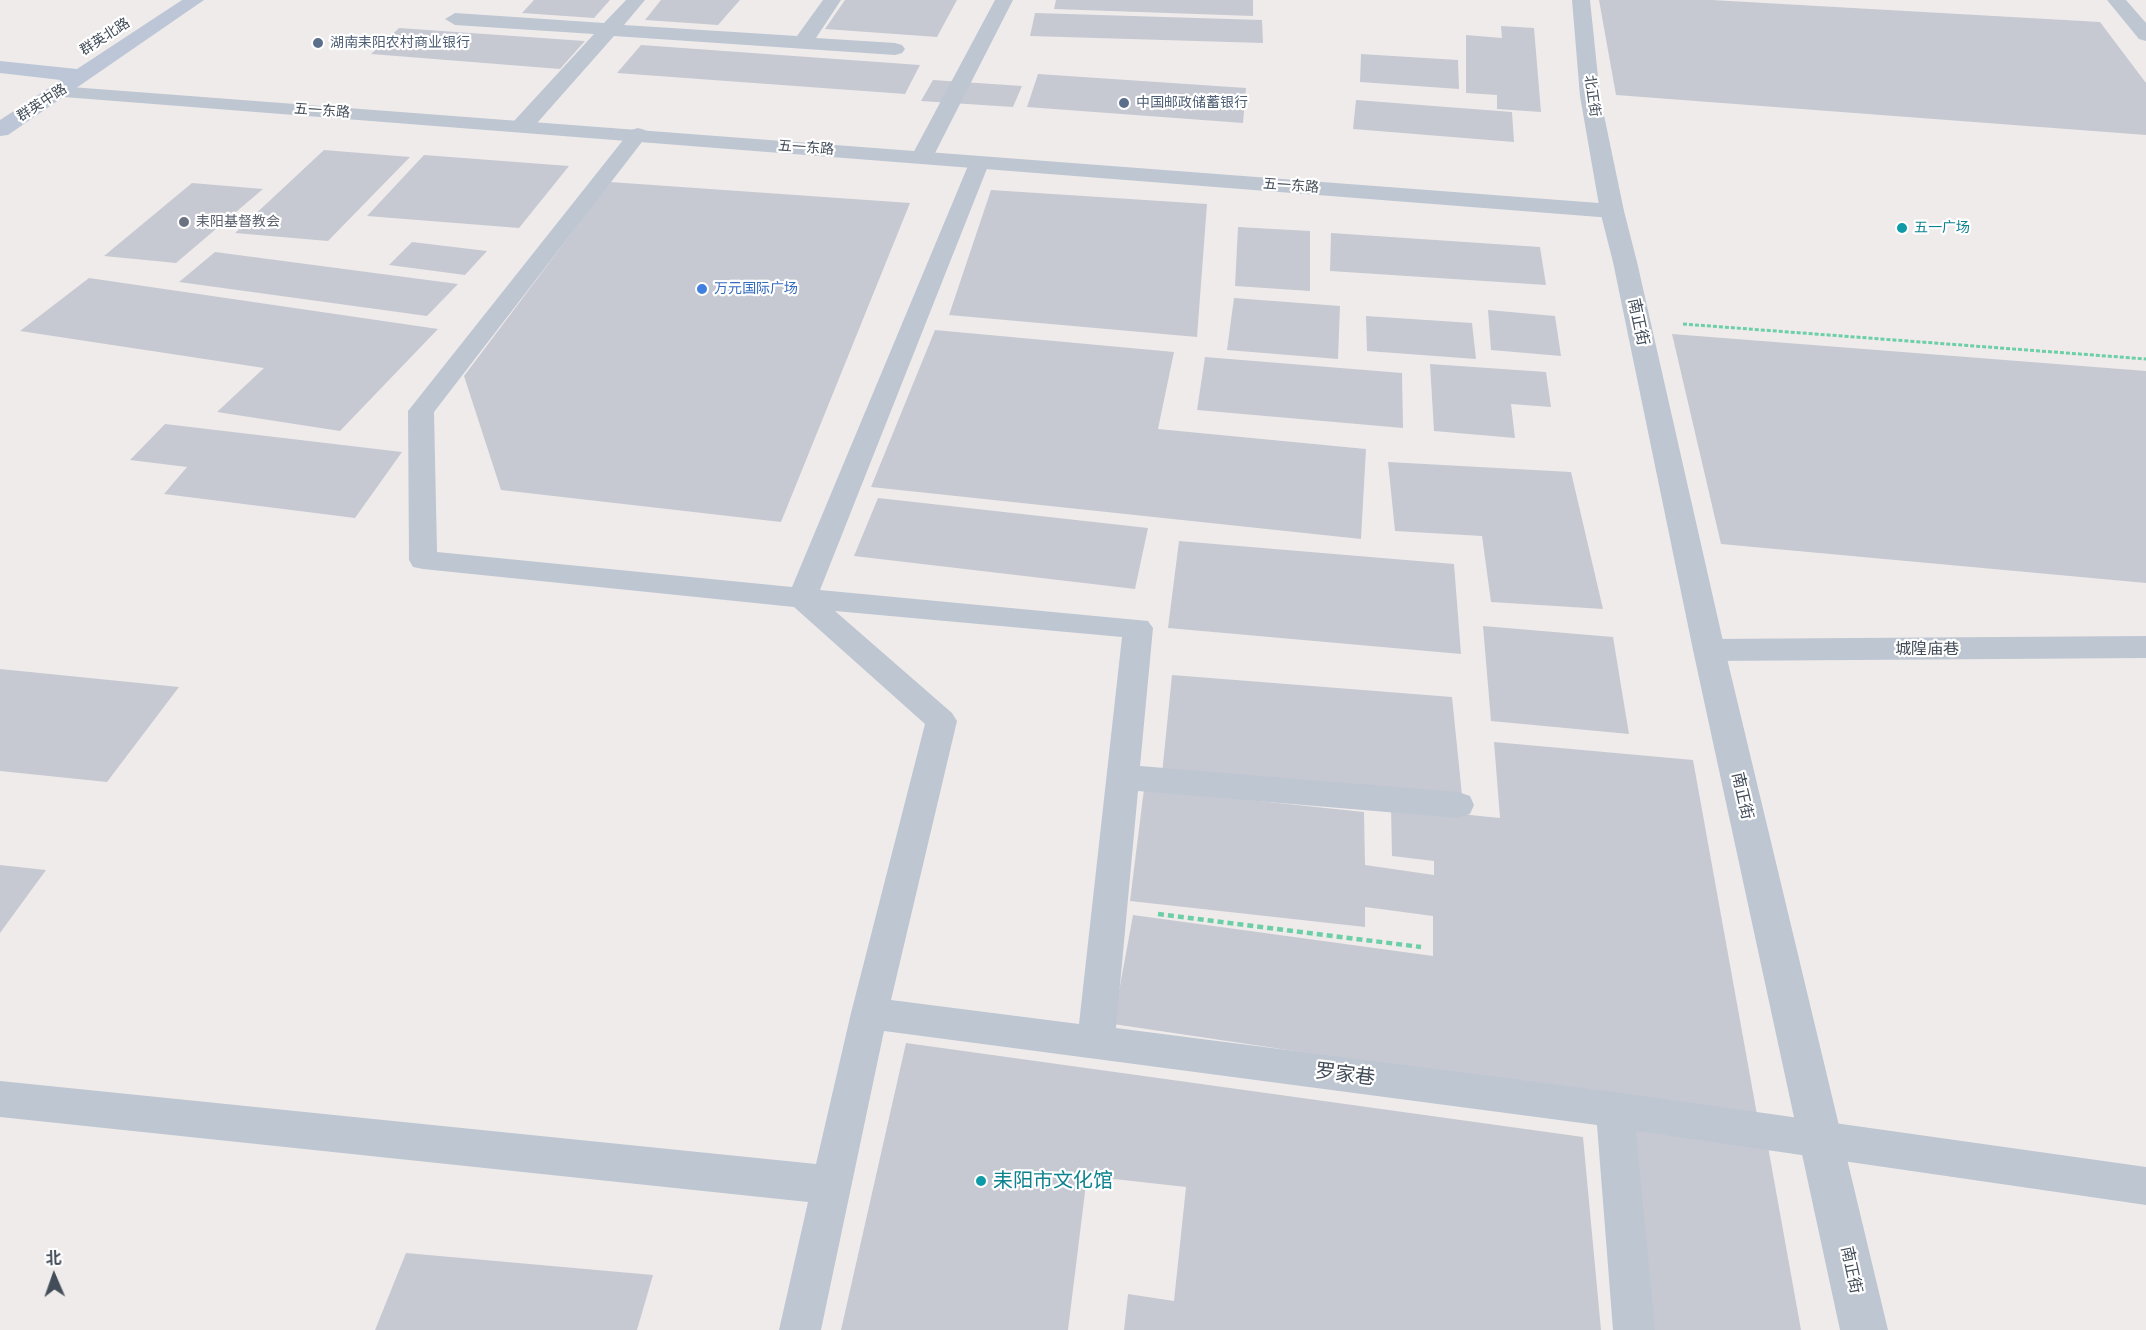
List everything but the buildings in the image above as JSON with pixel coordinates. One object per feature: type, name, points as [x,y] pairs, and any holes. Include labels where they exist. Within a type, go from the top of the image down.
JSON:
[{"type":"main road","name":"群英北路","points":[[99,41],[162,0]]},
{"type":"main road","name":"群英北路","points":[[83,76],[195,0]]},
{"type":"main road","name":"群英北路","points":[[53,83],[79,54]]},
{"type":"main road","name":"五一东路","points":[[0,67],[53,83]]},
{"type":"main road","name":"群英中路","points":[[0,130],[53,83],[83,76]]},
{"type":"main road","name":"五一东路","points":[[22,90],[53,83]]},
{"type":"street","points":[[530,118],[636,0]]},
{"type":"street","points":[[803,42],[832,0]]},
{"type":"street","points":[[927,148],[1004,0]]},
{"type":"street","name":"北正街","points":[[1581,0],[1590,96],[1610,201],[1625,262]]},
{"type":"street","points":[[2116,0],[2146,34]]},
{"type":"street","points":[[2135,0],[2146,12]]},
{"type":"street","points":[[455,19],[895,49]]},
{"type":"street","name":"五一东路","points":[[83,76],[530,118],[638,134],[927,148],[980,161],[1610,201]]},
{"type":"street","name":"五一东路","points":[[53,83],[1610,201]]},
{"type":"street","name":"南正街","points":[[1625,262],[1709,650],[1864,1330]]},
{"type":"lane","points":[[638,134],[421,411],[423,560],[802,598],[1138,628],[1096,1042]]},
{"type":"lane","points":[[802,598],[980,161]]},
{"type":"lane","points":[[800,1330],[869,1013],[941,721],[802,598]]},
{"type":"lane","name":"城隍庙巷","points":[[1709,650],[2146,647]]},
{"type":"lane","points":[[1123,777],[1458,805]]},
{"type":"lane","name":"罗家巷","points":[[869,1013],[1615,1110],[2146,1186]]},
{"type":"lane","points":[[0,1099],[832,1185]]},
{"type":"lane","points":[[1615,1110],[1634,1330]]},
{"type":"path","points":[[1638,321],[2146,359]]},
{"type":"path","points":[[1160,914],[1421,947]]},
{"type":"place","name":"湖南耒阳农村商业银行","points":[[318,43]]},
{"type":"place","name":"中国邮政储蓄银行","points":[[1124,103]]},
{"type":"place","name":"耒阳基督教会","points":[[184,222]]},
{"type":"place","name":"五一广场","points":[[1902,228]]},
{"type":"place","name":"万元国际广场","points":[[702,289]]},
{"type":"place","name":"耒阳市文化馆","points":[[981,1181]]}]
